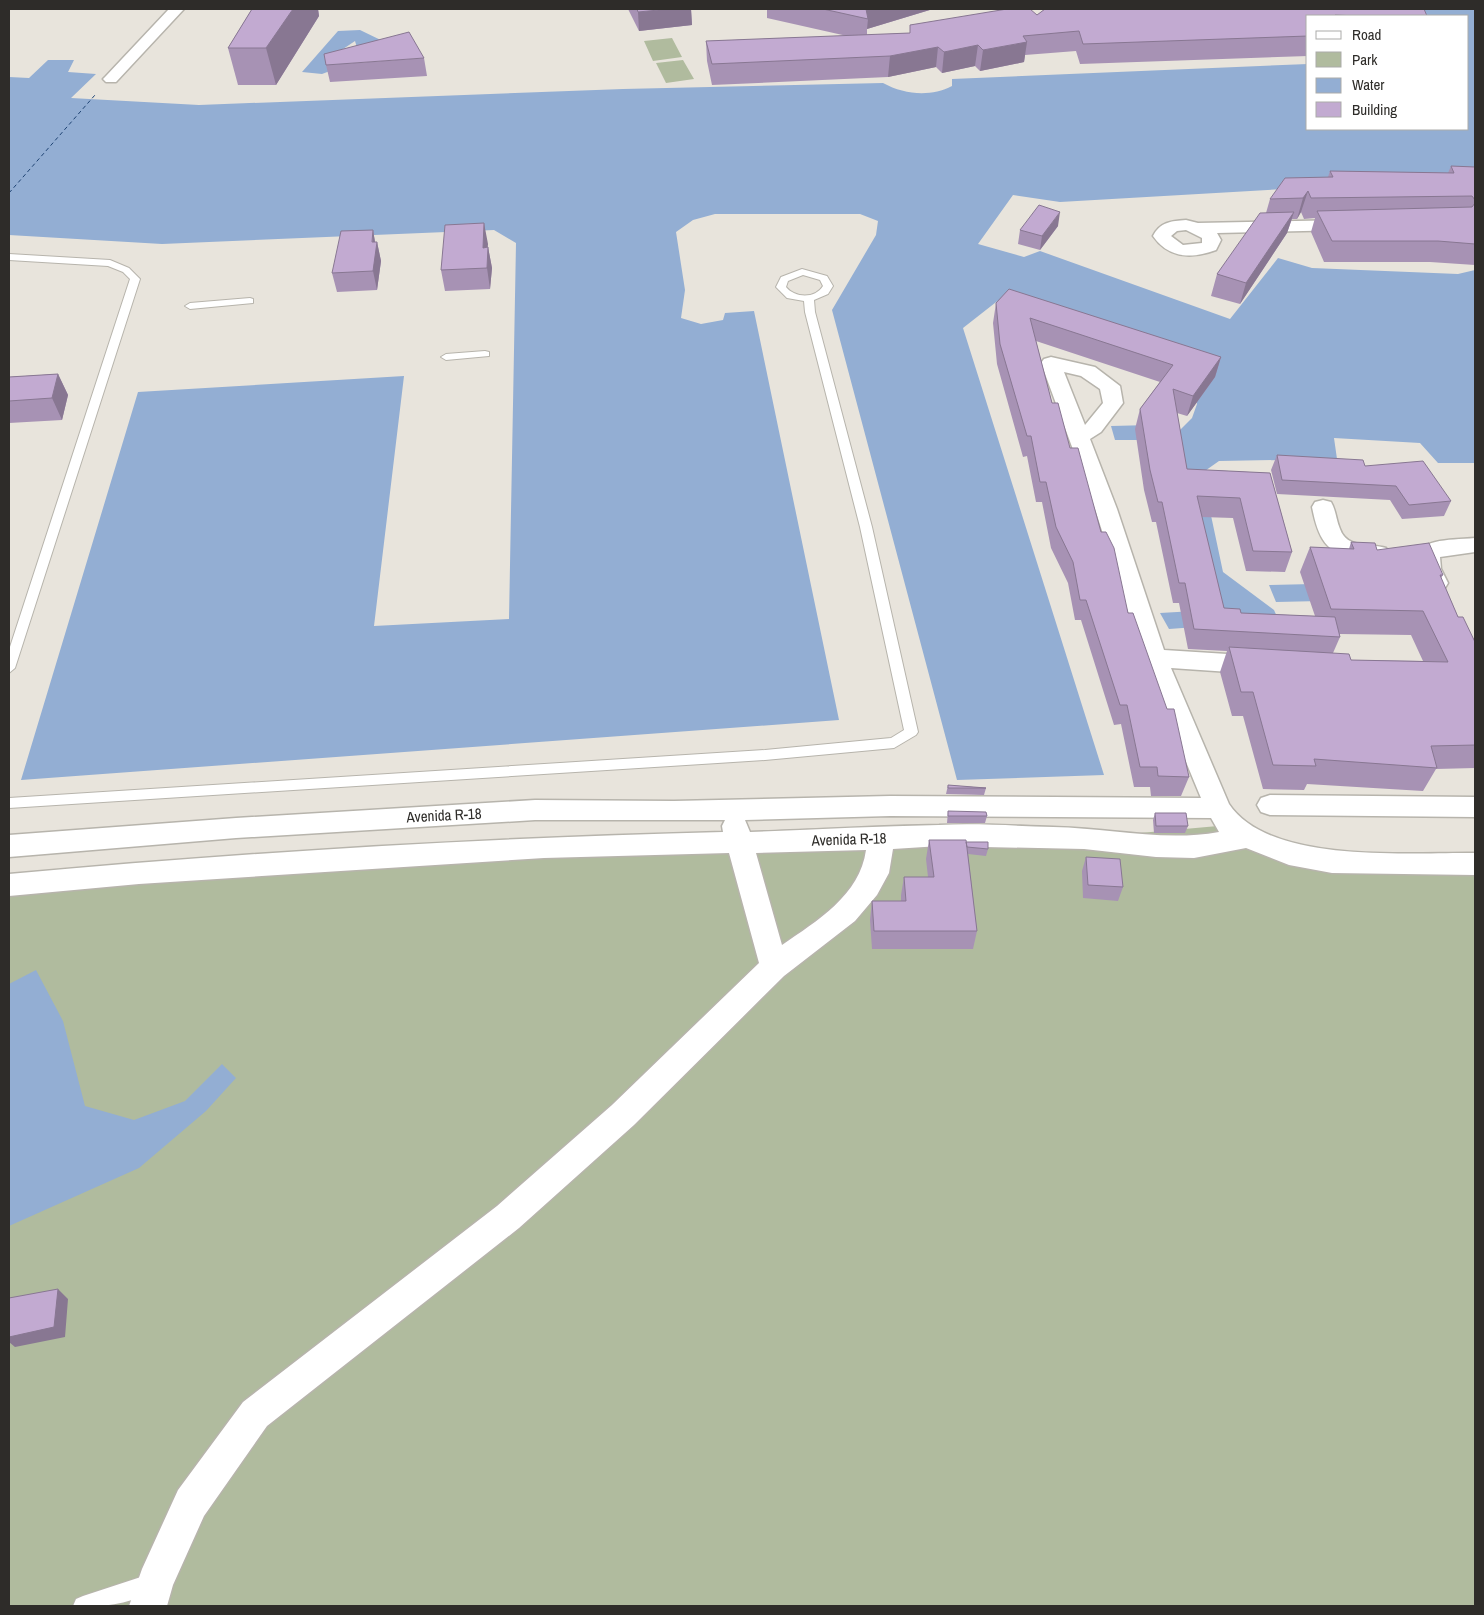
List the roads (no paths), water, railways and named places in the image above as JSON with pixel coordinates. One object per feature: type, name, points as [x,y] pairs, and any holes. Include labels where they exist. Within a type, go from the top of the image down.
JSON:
[{"type":"street","points":[[111,78],[177,9]]},
{"type":"street","points":[[1198,228],[1368,224]]},
{"type":"street","points":[[1078,437],[1106,510],[1155,658],[1218,808],[1229,825],[1247,837],[1289,854],[1332,862],[1475,864]]},
{"type":"street","points":[[1323,506],[1327,530],[1333,542],[1343,548],[1356,552],[1413,554],[1439,548],[1475,545]]},
{"type":"street","points":[[1413,554],[1430,569],[1445,599]]},
{"type":"street","points":[[1155,658],[1279,666]]},
{"type":"street","points":[[890,806],[1218,808]]},
{"type":"street","name":"Avenida R-18","points":[[9,846],[236,828],[515,811],[890,806],[889,838],[544,847],[139,874],[9,885]]},
{"type":"street","points":[[1270,806],[1475,807]]},
{"type":"street","points":[[730,809],[774,967]]},
{"type":"street","points":[[151,1594],[191,1504],[255,1414],[508,1217],[622,1115],[774,967],[843,915],[863,894],[876,872],[889,838],[940,835],[1084,838],[1156,846],[1194,847],[1247,837]]},
{"type":"lane","points":[[9,257],[110,264],[126,270],[135,279],[79,457],[9,668]]},
{"type":"lane","points":[[9,803],[765,755],[894,743],[911,732],[868,537],[810,312],[809,298]]},
{"type":"lane","points":[[190,306],[250,301]]},
{"type":"lane","points":[[446,357],[485,354]]},
{"type":"lane","points":[[83,1606],[151,1594]]},
{"type":"water","points":[[1418,9],[1475,9],[1475,178],[1060,202],[1013,195],[978,244],[1024,257],[1040,251],[1230,319],[1278,258],[1312,268],[1458,274],[1475,270],[1475,463],[1438,463],[1420,443],[1334,438],[1337,459],[1219,461],[1202,473],[1223,572],[1274,610],[1279,621],[1169,629],[1160,613],[1212,610],[1169,441],[1192,418],[1197,404],[1190,377],[1167,358],[1000,299],[963,328],[1104,775],[957,780],[832,310],[876,235],[878,221],[860,214],[715,214],[693,220],[676,232],[685,290],[681,318],[701,324],[723,320],[725,313],[754,311],[839,720],[21,780],[138,392],[404,376],[374,626],[509,619],[516,243],[494,230],[162,244],[9,235],[9,77],[29,78],[48,60],[74,60],[68,72],[96,74],[71,98],[199,105],[623,89],[883,83],[900,90],[927,93],[944,90],[952,86],[952,79],[1306,64],[1306,130],[1469,130],[1469,15],[1421,15]]},
{"type":"water","points":[[360,30],[391,45],[358,51],[355,41],[334,55],[351,63],[322,74],[302,72],[338,31]]},
{"type":"water","points":[[1151,425],[1156,440],[1115,440],[1111,426]]},
{"type":"water","points":[[1313,584],[1321,601],[1276,602],[1269,585]]},
{"type":"water","points":[[36,970],[63,1021],[85,1106],[134,1120],[185,1101],[222,1064],[236,1078],[206,1111],[139,1168],[9,1226],[9,984]]}]
